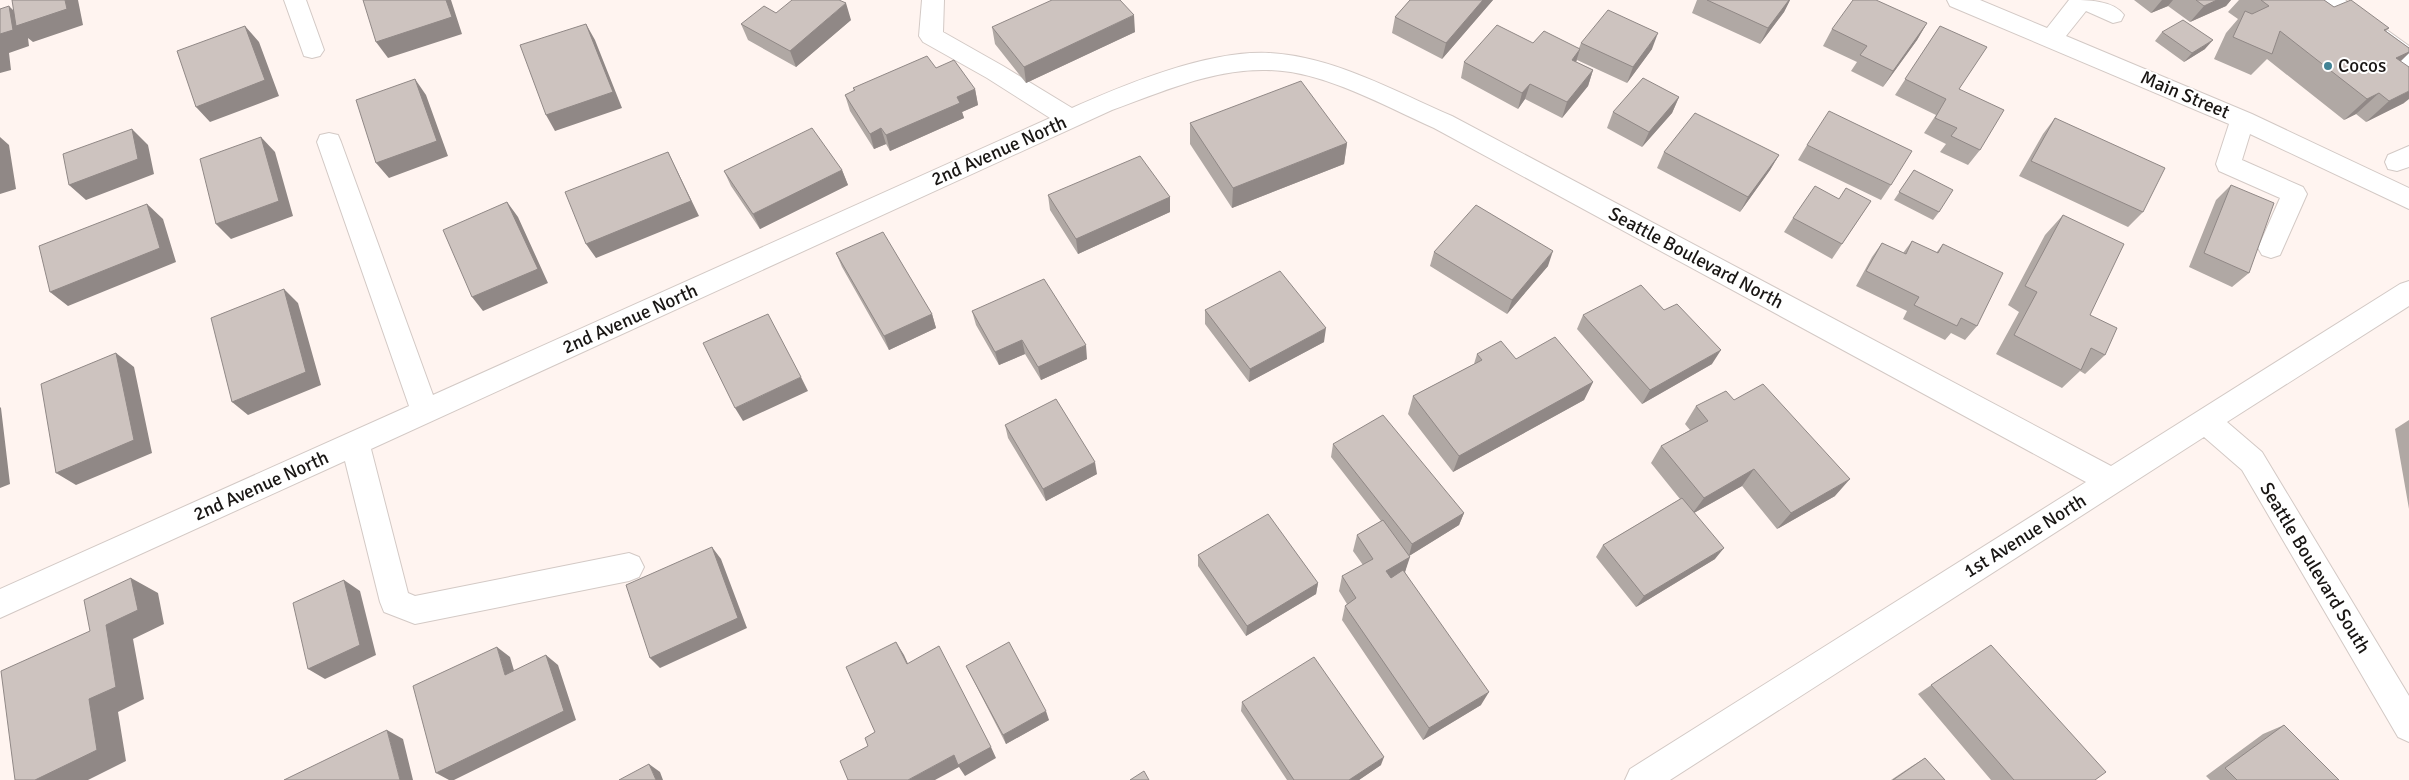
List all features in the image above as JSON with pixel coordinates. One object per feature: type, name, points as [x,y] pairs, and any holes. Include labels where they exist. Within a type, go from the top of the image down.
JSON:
[{"type":"street","points":[[295,0],[312,50]]},
{"type":"street","points":[[934,0],[931,36],[995,72],[1070,119]]},
{"type":"street","name":"Main Street","points":[[1959,0],[2243,120],[2409,199]]},
{"type":"street","points":[[2051,39],[2084,0],[2113,15]]},
{"type":"street","points":[[2332,0],[2340,9],[2409,58]]},
{"type":"street","name":"2nd Avenue North","points":[[0,604],[1104,104],[1195,71],[1232,64],[1269,61]]},
{"type":"street","name":"Seattle Boulevard North","points":[[1269,61],[1310,69],[1346,80],[1443,122],[2112,481]]},
{"type":"street","points":[[2243,120],[2228,164],[2294,194],[2271,248]]},
{"type":"street","points":[[329,142],[425,411]]},
{"type":"street","name":"1st Avenue North","points":[[1640,780],[2207,422],[2409,292]]},
{"type":"street","name":"Seattle Boulevard South","points":[[2207,422],[2252,461],[2409,726]]},
{"type":"street","points":[[355,443],[395,602],[415,610],[629,567]]},
{"type":"building","points":[[12,0],[65,0],[67,9],[16,26]]},
{"type":"building","points":[[363,0],[446,0],[452,17],[376,42]]},
{"type":"building","points":[[792,0],[839,0],[846,3],[790,51],[741,24],[764,6],[776,13]]},
{"type":"building","points":[[1052,0],[1120,0],[1134,15],[1024,67],[992,27]]},
{"type":"building","points":[[1410,0],[1483,0],[1446,43],[1395,17]]},
{"type":"building","points":[[1707,0],[1789,0],[1768,28]]},
{"type":"building","points":[[1853,0],[1876,0],[1927,23],[1893,71],[1860,55],[1867,46],[1832,29]]},
{"type":"building","points":[[2196,0],[2217,0],[2204,6]]},
{"type":"building","points":[[2261,0],[2324,0],[2334,7],[2351,0],[2389,28],[2384,30],[2409,48],[2409,52],[2396,58],[2409,67],[2409,91],[2389,101],[2379,93],[2367,99],[2280,31],[2272,54],[2233,37],[2245,11],[2252,14],[2269,6]]},
{"type":"building","points":[[9,6],[13,30],[0,34],[0,9]]},
{"type":"building","points":[[1608,10],[1658,33],[1633,67],[1581,43]]},
{"type":"building","points":[[2183,20],[2213,40],[2192,53],[2162,32]]},
{"type":"building","points":[[586,24],[613,92],[546,115],[520,45]]},
{"type":"building","points":[[1497,25],[1533,43],[1544,31],[1580,49],[1572,60],[1593,70],[1567,102],[1530,84],[1522,93],[1464,62]]},
{"type":"building","points":[[245,26],[265,80],[196,107],[177,51]]},
{"type":"building","points":[[1940,26],[1987,47],[1959,89],[2004,110],[1980,150],[1951,136],[1957,128],[1935,118],[1946,99],[1905,79]]},
{"type":"building","points":[[927,56],[936,68],[954,60],[975,89],[957,97],[960,103],[886,135],[881,128],[870,134],[845,95],[855,90],[853,88]]},
{"type":"building","points":[[1643,78],[1679,97],[1649,132],[1613,112]]},
{"type":"building","points":[[415,79],[437,141],[376,163],[356,100]]},
{"type":"building","points":[[1301,81],[1347,143],[1233,188],[1190,123]]},
{"type":"building","points":[[1829,111],[1912,151],[1891,185],[1807,145]]},
{"type":"building","points":[[1695,113],[1779,155],[1748,197],[1664,152]]},
{"type":"building","points":[[2055,118],[2165,168],[2143,212],[2031,161]]},
{"type":"building","points":[[812,128],[842,170],[753,214],[724,171]]},
{"type":"building","points":[[132,129],[138,159],[69,185],[63,154]]},
{"type":"building","points":[[261,137],[279,201],[216,224],[200,159]]},
{"type":"building","points":[[668,152],[691,201],[586,244],[565,192]]},
{"type":"building","points":[[1140,156],[1170,197],[1076,239],[1048,195]]},
{"type":"building","points":[[1914,170],[1953,190],[1939,212],[1899,192]]},
{"type":"building","points":[[2231,185],[2274,203],[2249,273],[2204,253]]},
{"type":"building","points":[[1815,186],[1839,199],[1846,188],[1871,201],[1842,244],[1793,218]]},
{"type":"building","points":[[507,202],[538,269],[472,297],[443,230]]},
{"type":"building","points":[[147,204],[160,248],[50,292],[39,246]]},
{"type":"building","points":[[1476,205],[1553,251],[1512,300],[1434,252]]},
{"type":"building","points":[[2063,215],[2124,244],[2090,315],[2117,328],[2105,355],[2091,348],[2081,370],[2014,335],[2037,292],[2025,286]]},
{"type":"building","points":[[883,232],[932,314],[884,336],[836,253]]},
{"type":"building","points":[[1912,241],[1938,253],[1943,244],[2003,273],[1977,326],[1961,318],[1957,326],[1914,305],[1919,297],[1866,271],[1882,243],[1906,254]]},
{"type":"building","points":[[1280,271],[1326,328],[1250,369],[1205,310]]},
{"type":"building","points":[[1044,279],[1086,345],[1038,367],[1022,340],[995,352],[972,311]]},
{"type":"building","points":[[1641,285],[1664,310],[1677,304],[1721,350],[1650,390],[1583,315]]},
{"type":"building","points":[[284,289],[306,372],[232,402],[211,318]]},
{"type":"building","points":[[768,314],[801,377],[735,408],[703,343]]},
{"type":"building","points":[[1555,337],[1593,382],[1459,456],[1413,396],[1482,360],[1477,354],[1501,341],[1516,359]]},
{"type":"building","points":[[116,353],[134,440],[56,473],[41,384]]},
{"type":"building","points":[[1763,384],[1850,479],[1791,513],[1754,469],[1704,498],[1661,446],[1708,421],[1696,406],[1726,391],[1734,400]]},
{"type":"building","points":[[1056,399],[1095,462],[1043,489],[1005,425]]},
{"type":"building","points":[[1383,415],[1464,513],[1412,544],[1333,444]]},
{"type":"building","points":[[1682,498],[1724,548],[1644,596],[1603,545]]},
{"type":"building","points":[[1268,514],[1318,583],[1247,626],[1198,555]]},
{"type":"building","points":[[1383,520],[1410,557],[1386,571],[1391,578],[1403,570],[1489,692],[1429,728],[1345,606],[1356,598],[1342,576],[1373,559],[1357,535]]},
{"type":"building","points":[[712,547],[738,618],[650,658],[626,585]]},
{"type":"building","points":[[131,578],[138,610],[106,625],[116,687],[89,699],[97,750],[35,780],[15,780],[1,671],[90,631],[84,600]]},
{"type":"building","points":[[344,580],[360,645],[308,669],[293,603]]},
{"type":"building","points":[[896,642],[907,664],[939,646],[991,747],[958,765],[954,755],[908,780],[848,780],[840,761],[868,746],[865,738],[875,732],[846,667]]},
{"type":"building","points":[[1009,642],[1046,711],[1003,735],[966,666]]},
{"type":"building","points":[[1991,645],[2106,772],[2095,780],[2014,780],[1931,685]]},
{"type":"building","points":[[497,647],[505,675],[546,655],[564,711],[436,773],[413,686]]},
{"type":"building","points":[[1314,657],[1384,757],[1349,780],[1294,780],[1242,702]]},
{"type":"building","points":[[2284,725],[2339,780],[2237,780],[2225,768]]},
{"type":"building","points":[[387,730],[400,780],[284,780]]},
{"type":"building","points":[[1925,758],[1945,780],[1893,780]]},
{"type":"building","points":[[649,764],[656,780],[619,780]]},
{"type":"building","points":[[1144,771],[1149,780],[1130,780]]},
{"type":"place","name":"Cocos","points":[[2328,66]]}]
